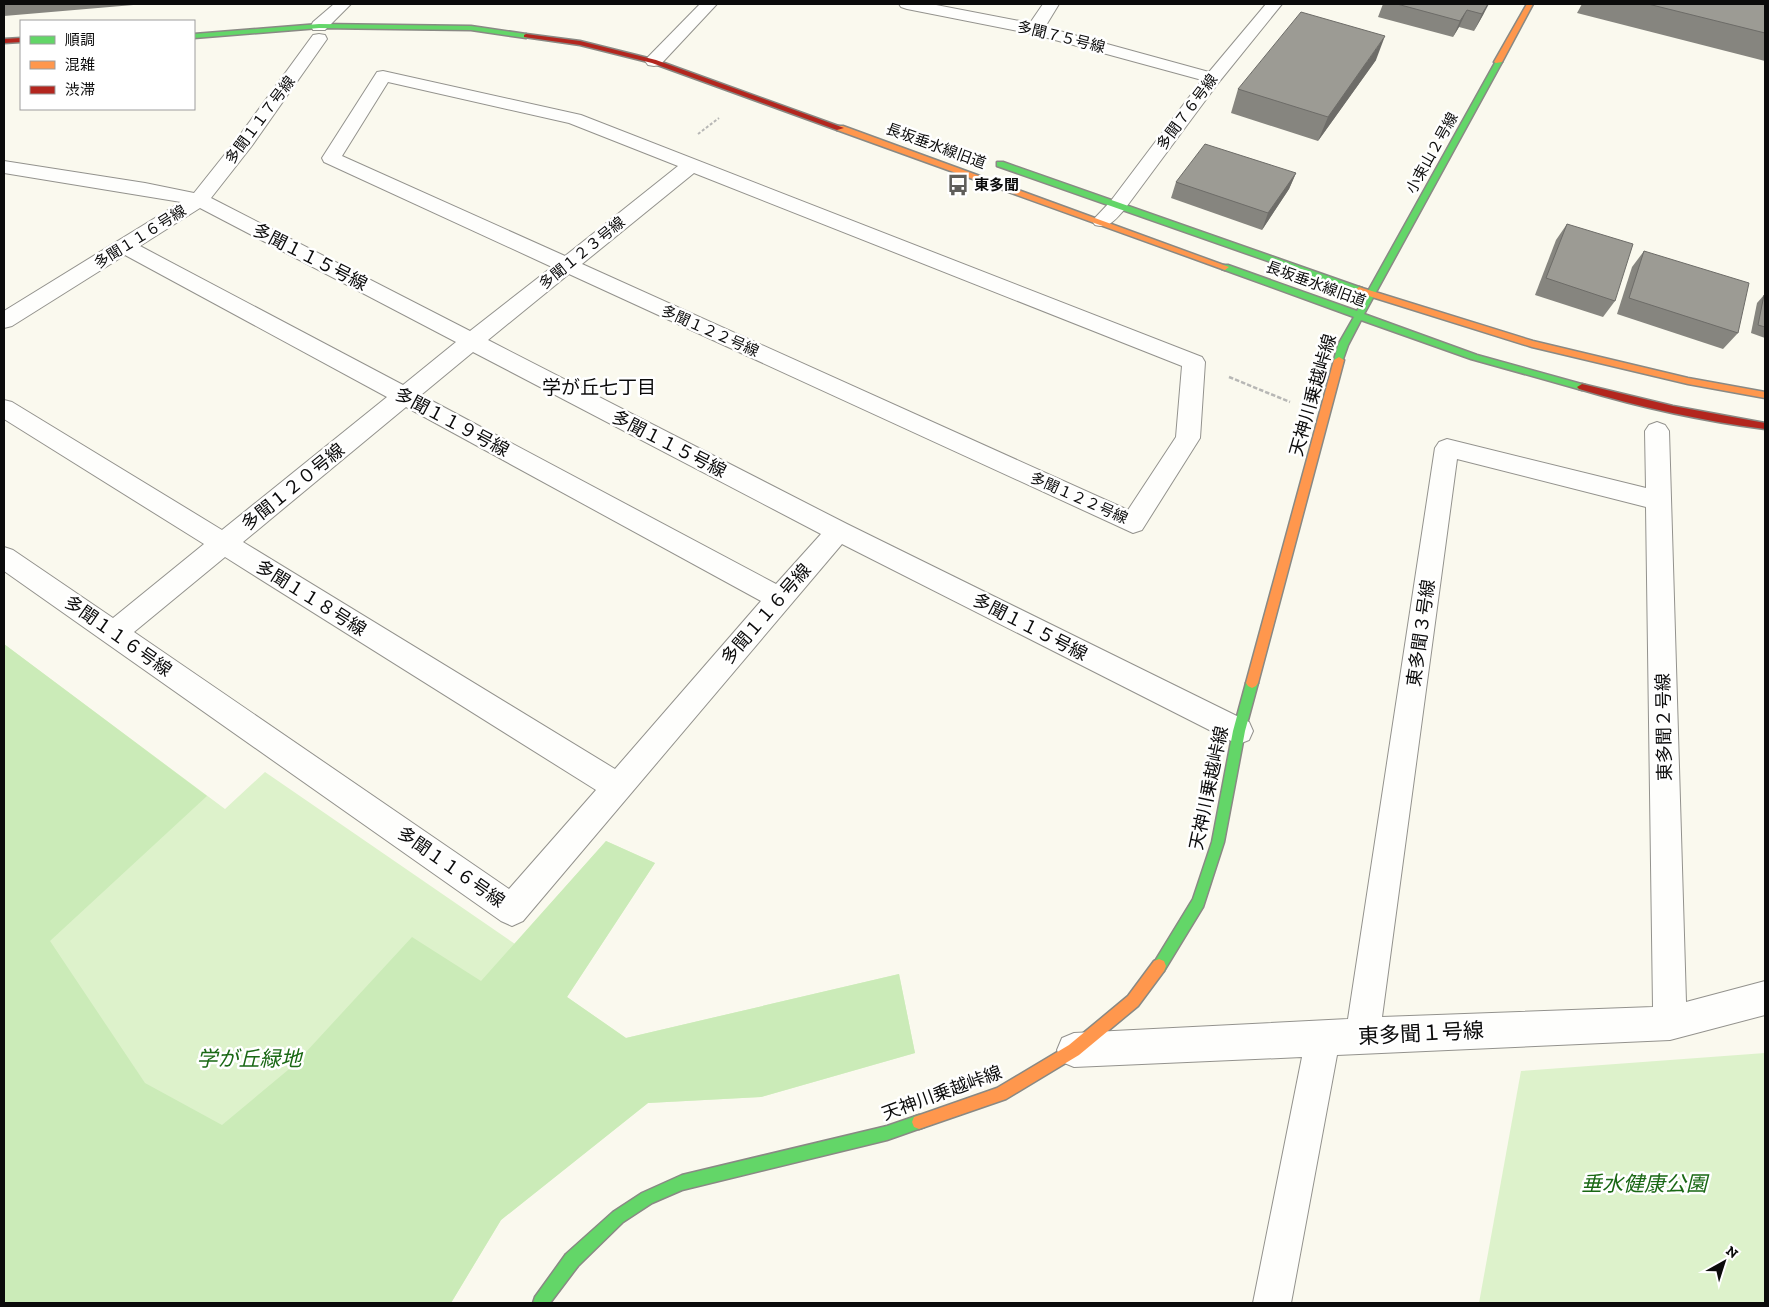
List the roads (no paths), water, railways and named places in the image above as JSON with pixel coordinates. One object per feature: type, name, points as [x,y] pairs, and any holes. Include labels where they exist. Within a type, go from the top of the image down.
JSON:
[{"type":"street","points":[[654,61],[665,47],[709,4]]},
{"type":"street","name":"多聞７５号線","points":[[907,4],[1034,29],[1213,78]]},
{"type":"street","points":[[1034,29],[1051,4]]},
{"type":"street","name":"多聞７６号線","points":[[1102,221],[1117,206],[1213,78],[1274,4]]},
{"type":"street","name":"小束山２号線","points":[[1358,316],[1530,4]]},
{"type":"street","points":[[317,27],[342,10]]},
{"type":"street","name":"長坂垂水線旧道","points":[[195,36],[317,27],[471,28],[580,43],[654,61],[1102,221],[1474,357],[1620,397],[1694,414],[1765,426]]},
{"type":"street","name":"多聞１１７号線","points":[[199,200],[244,143],[317,27]]},
{"type":"street","points":[[4,42],[20,40]]},
{"type":"street","name":"多聞１２２号線","points":[[383,76],[575,118],[692,164],[1194,362],[1188,438],[1133,523],[331,158],[383,76]]},
{"type":"street","name":"長坂垂水線旧道","points":[[986,160],[1322,278],[1541,346],[1688,381],[1765,395]]},
{"type":"street","name":"多聞１２３号線","points":[[472,341],[692,164]]},
{"type":"street","name":"多聞１１５号線","points":[[4,167],[145,188],[199,200],[838,531],[1239,732]]},
{"type":"street","name":"多聞１１６号線","points":[[4,321],[199,200]]},
{"type":"street","name":"多聞１１９号線","points":[[125,246],[779,598]]},
{"type":"street","name":"天神川乗越峠線","points":[[541,1303],[572,1260],[618,1217],[647,1198],[682,1183],[887,1133],[1001,1094],[1074,1050],[1133,1000],[1167,955],[1198,902],[1218,842],[1239,732],[1323,416],[1342,345],[1358,316]]},
{"type":"street","name":"多聞１２０号線","points":[[114,633],[472,341]]},
{"type":"street","name":"多聞１１８号線","points":[[4,408],[618,787]]},
{"type":"street","name":"東多聞２号線","points":[[1657,431],[1670,1023]]},
{"type":"street","name":"東多聞３号線","points":[[1363,1035],[1447,448],[1659,501]]},
{"type":"street","name":"多聞１１６号線","points":[[4,557],[512,910],[838,531]]},
{"type":"street","name":"東多聞１号線","points":[[1074,1050],[1323,1039],[1363,1035],[1670,1023],[1765,998]]},
{"type":"street","points":[[1272,1303],[1323,1039]]},
{"type":"place","name":"東多聞","points":[[958,185]]},
{"type":"district","name":"学が丘七丁目","points":[[599,387]]},
{"type":"park label","name":"学が丘緑地","points":[[249,1058]]},
{"type":"park label","name":"垂水健康公園","points":[[1644,1183]]}]
